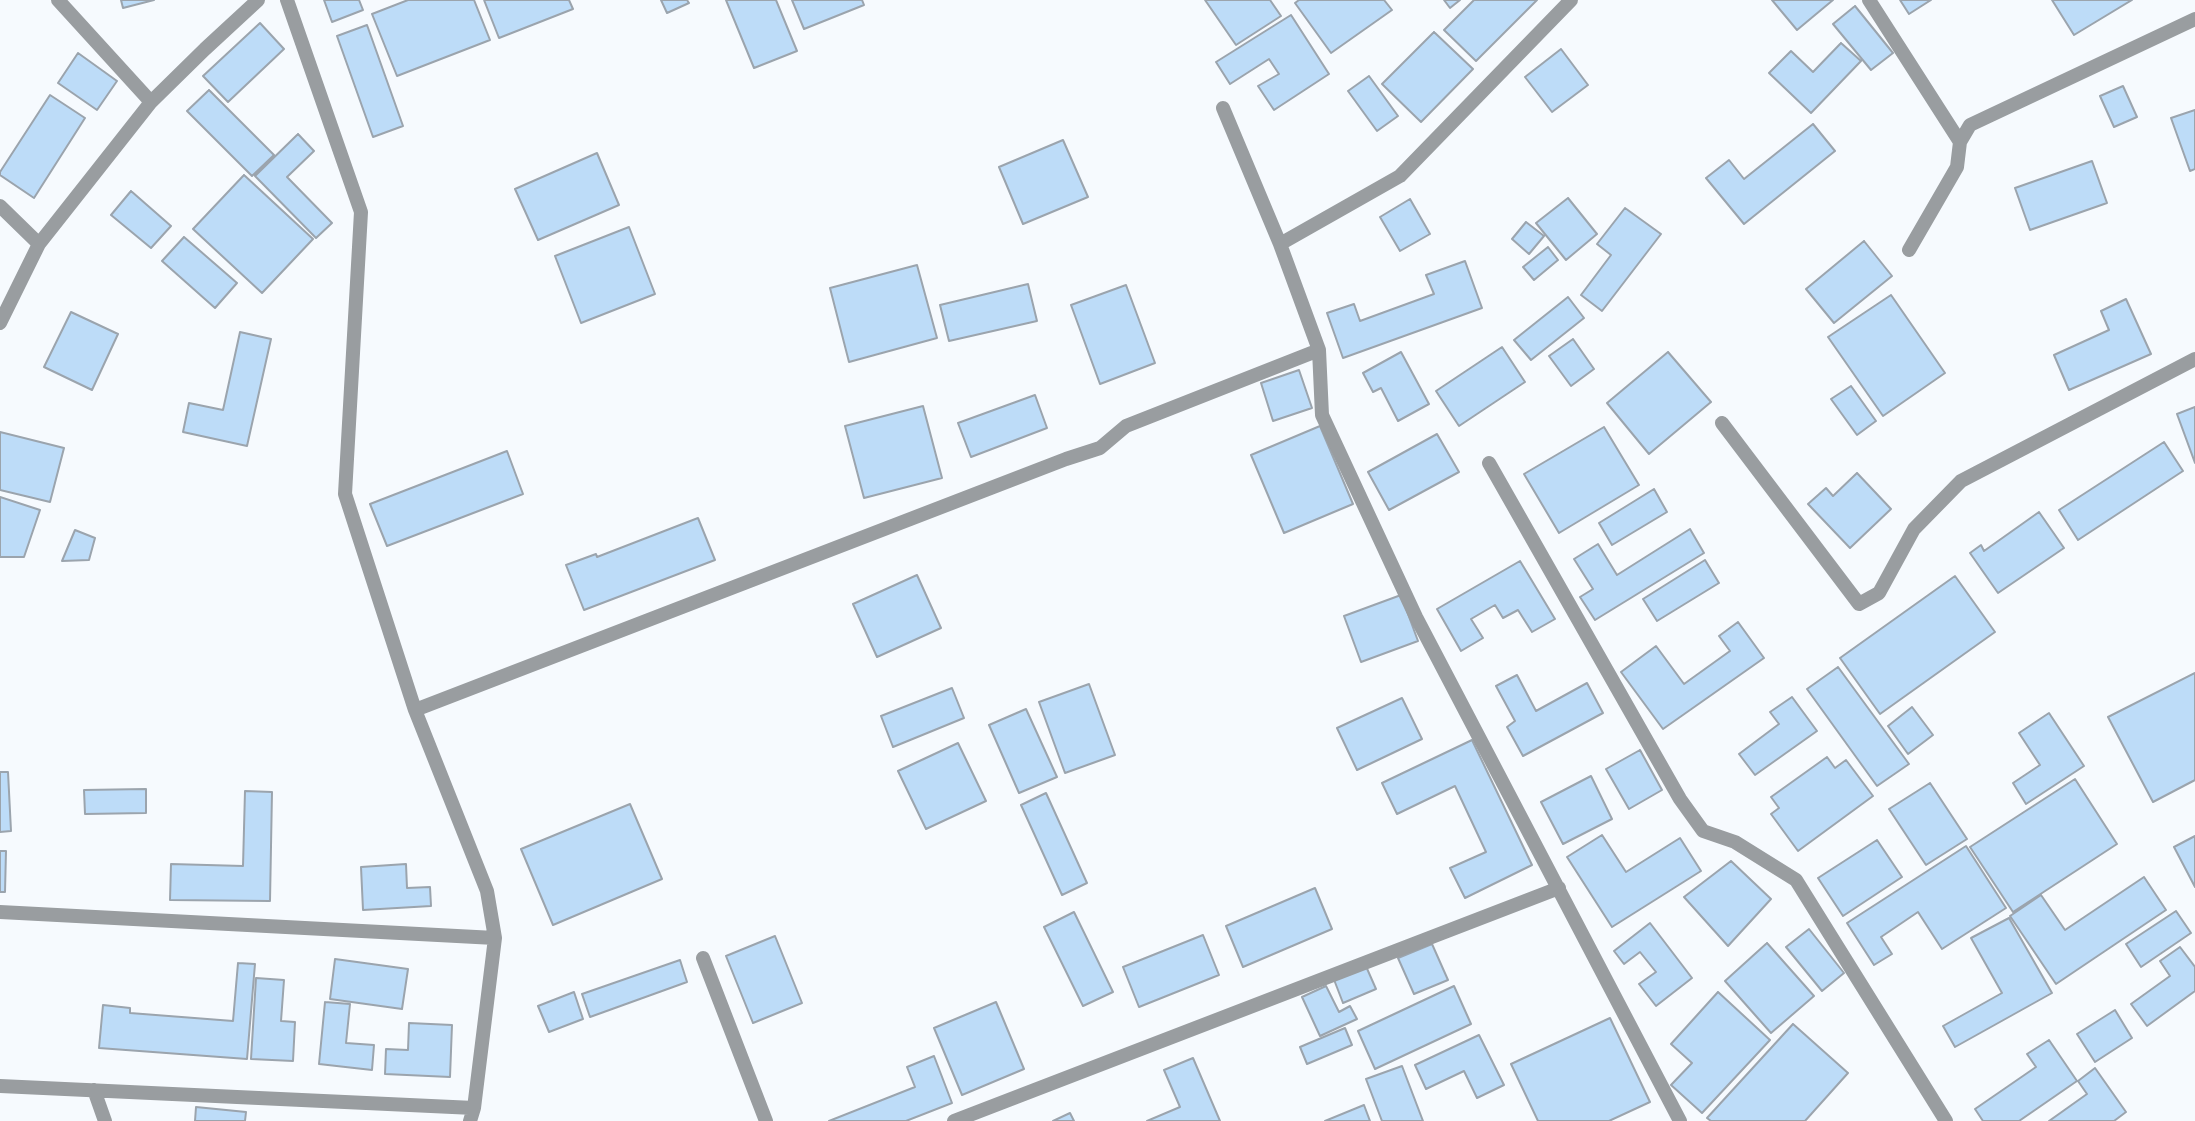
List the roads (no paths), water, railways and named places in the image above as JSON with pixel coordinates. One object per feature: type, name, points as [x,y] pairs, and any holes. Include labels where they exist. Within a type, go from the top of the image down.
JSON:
[{"type":"street","points":[[58,0],[151,102]]},
{"type":"street","points":[[0,323],[39,244],[151,102],[258,0]]},
{"type":"street","points":[[0,1086],[472,1114],[495,938],[486,891],[415,710],[345,494],[361,212],[287,0]]},
{"type":"street","points":[[1280,244],[1400,176],[1571,0]]},
{"type":"street","points":[[1869,0],[1960,142]]},
{"type":"street","points":[[1909,250],[1957,167],[1960,142],[1970,125],[2195,19]]},
{"type":"street","points":[[1223,108],[1280,244],[1319,350],[1322,415],[1416,617],[1680,1121]]},
{"type":"street","points":[[0,206],[39,244]]},
{"type":"street","points":[[415,710],[1066,458],[1100,448],[1126,426],[1319,350]]},
{"type":"street","points":[[1722,424],[1859,604],[1879,593],[1914,529],[1961,481],[2195,359]]},
{"type":"street","points":[[1489,463],[1680,799],[1703,831],[1734,842],[1796,880],[1946,1121]]},
{"type":"street","points":[[954,1121],[1559,888]]},
{"type":"street","points":[[0,912],[495,938]]},
{"type":"street","points":[[703,958],[766,1121]]},
{"type":"street","points":[[94,1090],[105,1121]]}]
